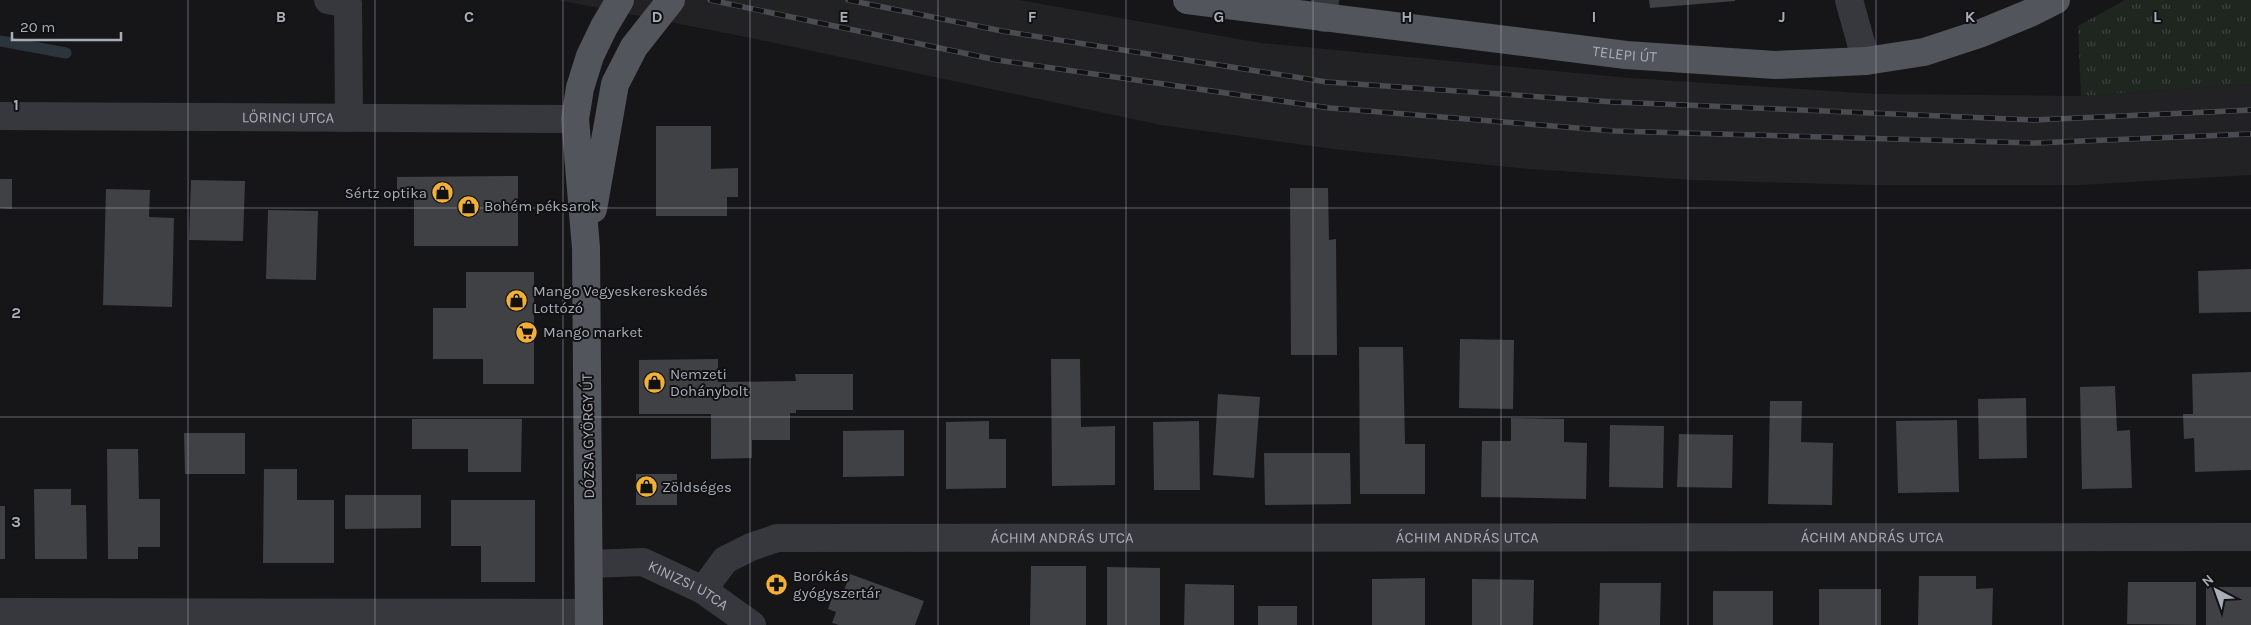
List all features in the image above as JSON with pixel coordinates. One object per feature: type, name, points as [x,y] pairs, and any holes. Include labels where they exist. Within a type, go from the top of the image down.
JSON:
[{"type":"main road","name":"DÓZSA GYÖRGY ÚT","points":[[589,619],[586,248],[575,119],[580,88],[590,56],[620,0]]},
{"type":"main road","name":"DÓZSA GYÖRGY ÚT","points":[[586,248],[615,84],[634,47],[671,0]]},
{"type":"main road","name":"TELEPI ÚT","points":[[1189,0],[1325,9],[1626,55],[1775,65],[1866,61],[1924,52],[1979,34],[2056,0]]},
{"type":"street","points":[[328,0],[348,4],[349,118]]},
{"type":"street","points":[[1849,0],[1866,61]]},
{"type":"street","name":"LŐRINCI UTCA","points":[[0,116],[575,119]]},
{"type":"street","name":"ÁCHIM ANDRÁS UTCA","points":[[703,590],[725,560],[750,547],[777,538],[2251,537]]},
{"type":"street","name":"KINIZSI UTCA","points":[[589,564],[643,562],[703,590],[752,625]]},
{"type":"street","points":[[0,612],[589,619]]},
{"type":"shaded area","points":[[558,0],[1019,0],[1261,43],[1630,78],[1877,94],[2081,96],[2251,84],[2251,175],[2080,185],[1870,185],[1692,180],[1518,168],[1333,149],[1161,125],[756,39]]},
{"type":"green space","points":[[2125,0],[2251,0],[2251,84],[2081,96],[2078,26]]},
{"type":"building","points":[[1649,0],[1735,0],[1735,1],[1650,8]]},
{"type":"building","points":[[656,126],[711,126],[711,169],[738,168],[738,197],[727,197],[727,216],[656,216]]},
{"type":"building","points":[[518,176],[518,246],[414,246],[414,199],[397,199],[397,177]]},
{"type":"building","points":[[0,179],[12,179],[12,209],[0,208]]},
{"type":"building","points":[[191,180],[245,181],[243,241],[189,240]]},
{"type":"building","points":[[1290,188],[1328,188],[1329,240],[1336,239],[1337,355],[1291,355]]},
{"type":"building","points":[[106,189],[150,190],[149,217],[174,218],[172,307],[103,305]]},
{"type":"building","points":[[268,210],[318,211],[316,280],[266,279]]},
{"type":"building","points":[[2251,269],[2251,312],[2199,313],[2198,271]]},
{"type":"building","points":[[466,272],[534,272],[534,384],[483,384],[483,359],[433,359],[433,308],[466,308]]},
{"type":"building","points":[[1460,339],[1514,340],[1513,409],[1459,408]]},
{"type":"building","points":[[1359,347],[1403,347],[1405,444],[1425,444],[1425,494],[1360,494]]},
{"type":"building","points":[[718,359],[718,382],[796,381],[795,374],[853,374],[853,410],[796,410],[796,413],[790,413],[790,440],[752,440],[752,458],[711,459],[711,414],[639,414],[639,360]]},
{"type":"building","points":[[1051,359],[1080,359],[1081,427],[1115,426],[1115,485],[1052,486]]},
{"type":"building","points":[[2251,372],[2251,470],[2195,472],[2194,438],[2184,439],[2183,414],[2193,414],[2192,374]]},
{"type":"building","points":[[2115,386],[2117,431],[2130,430],[2132,488],[2082,489],[2080,387]]},
{"type":"building","points":[[1218,394],[1260,397],[1254,478],[1213,475]]},
{"type":"building","points":[[2026,398],[2027,458],[1979,459],[1978,399]]},
{"type":"building","points":[[1770,401],[1802,401],[1801,442],[1833,443],[1832,505],[1768,504]]},
{"type":"building","points":[[1511,418],[1564,419],[1564,442],[1587,443],[1586,499],[1481,497],[1482,441],[1511,441]]},
{"type":"building","points":[[412,419],[522,419],[521,472],[468,472],[468,449],[412,449]]},
{"type":"building","points":[[1957,420],[1959,492],[1898,493],[1896,421]]},
{"type":"building","points":[[989,421],[989,439],[1006,439],[1006,488],[946,489],[946,422]]},
{"type":"building","points":[[1199,421],[1200,490],[1154,490],[1153,422]]},
{"type":"building","points":[[1610,425],[1664,426],[1663,488],[1609,487]]},
{"type":"building","points":[[904,430],[904,476],[843,477],[843,431]]},
{"type":"building","points":[[184,433],[245,433],[245,474],[185,474]]},
{"type":"building","points":[[1679,434],[1733,435],[1732,488],[1677,487]]},
{"type":"building","points":[[107,449],[138,449],[139,499],[160,499],[160,547],[138,547],[138,559],[108,559]]},
{"type":"building","points":[[1264,453],[1350,453],[1351,504],[1265,505]]},
{"type":"building","points":[[264,469],[297,469],[297,500],[334,500],[334,563],[263,563]]},
{"type":"building","points":[[636,474],[677,474],[677,505],[636,505]]},
{"type":"building","points":[[34,489],[71,489],[71,505],[86,505],[87,559],[35,559]]},
{"type":"building","points":[[345,495],[421,495],[421,528],[345,529]]},
{"type":"building","points":[[451,500],[535,500],[535,582],[481,582],[481,546],[451,546]]},
{"type":"building","points":[[0,506],[5,506],[5,559],[0,559]]},
{"type":"building","points":[[1031,566],[1086,566],[1086,625],[1030,625]]},
{"type":"building","points":[[1107,567],[1160,568],[1160,625],[1107,625]]},
{"type":"building","points":[[850,574],[924,601],[915,625],[839,625],[832,623],[836,612],[828,609],[835,590],[843,593]]},
{"type":"building","points":[[1919,576],[1976,576],[1976,589],[1993,588],[1992,625],[1918,625]]},
{"type":"building","points":[[1425,578],[1425,625],[1372,625],[1372,579]]},
{"type":"building","points":[[1472,579],[1534,580],[1533,625],[1472,625]]},
{"type":"building","points":[[2128,582],[2196,582],[2196,625],[2127,624]]},
{"type":"building","points":[[1600,583],[1661,583],[1660,625],[1599,625]]},
{"type":"building","points":[[1185,584],[1234,585],[1234,625],[1184,625]]},
{"type":"building","points":[[2206,587],[2251,587],[2251,625],[2206,625]]},
{"type":"building","points":[[1819,589],[1881,589],[1881,625],[1819,625]]},
{"type":"building","points":[[1713,591],[1773,591],[1773,625],[1713,625]]},
{"type":"building","points":[[1258,606],[1297,606],[1297,625],[1258,625]]},
{"type":"waterway","points":[[0,41],[66,53]]},
{"type":"railway","points":[[710,0],[997,60],[1330,108],[1615,131],[2035,143],[2251,134]]},
{"type":"railway","points":[[848,0],[1002,31],[1327,82],[1614,102],[2034,120],[2251,110]]},
{"type":"place","name":"Sértz optika","points":[[443,193]]},
{"type":"place","name":"Bohém péksarok","points":[[468,206]]},
{"type":"place","name":"Mango Vegyeskereskedés Lottózó","points":[[517,300]]},
{"type":"place","name":"Mango market","points":[[527,332]]},
{"type":"place","name":"Nemzeti Dohánybolt","points":[[654,383]]},
{"type":"place","name":"Zöldséges","points":[[646,487]]},
{"type":"place","name":"Borókás gyógyszertár","points":[[777,585]]}]
